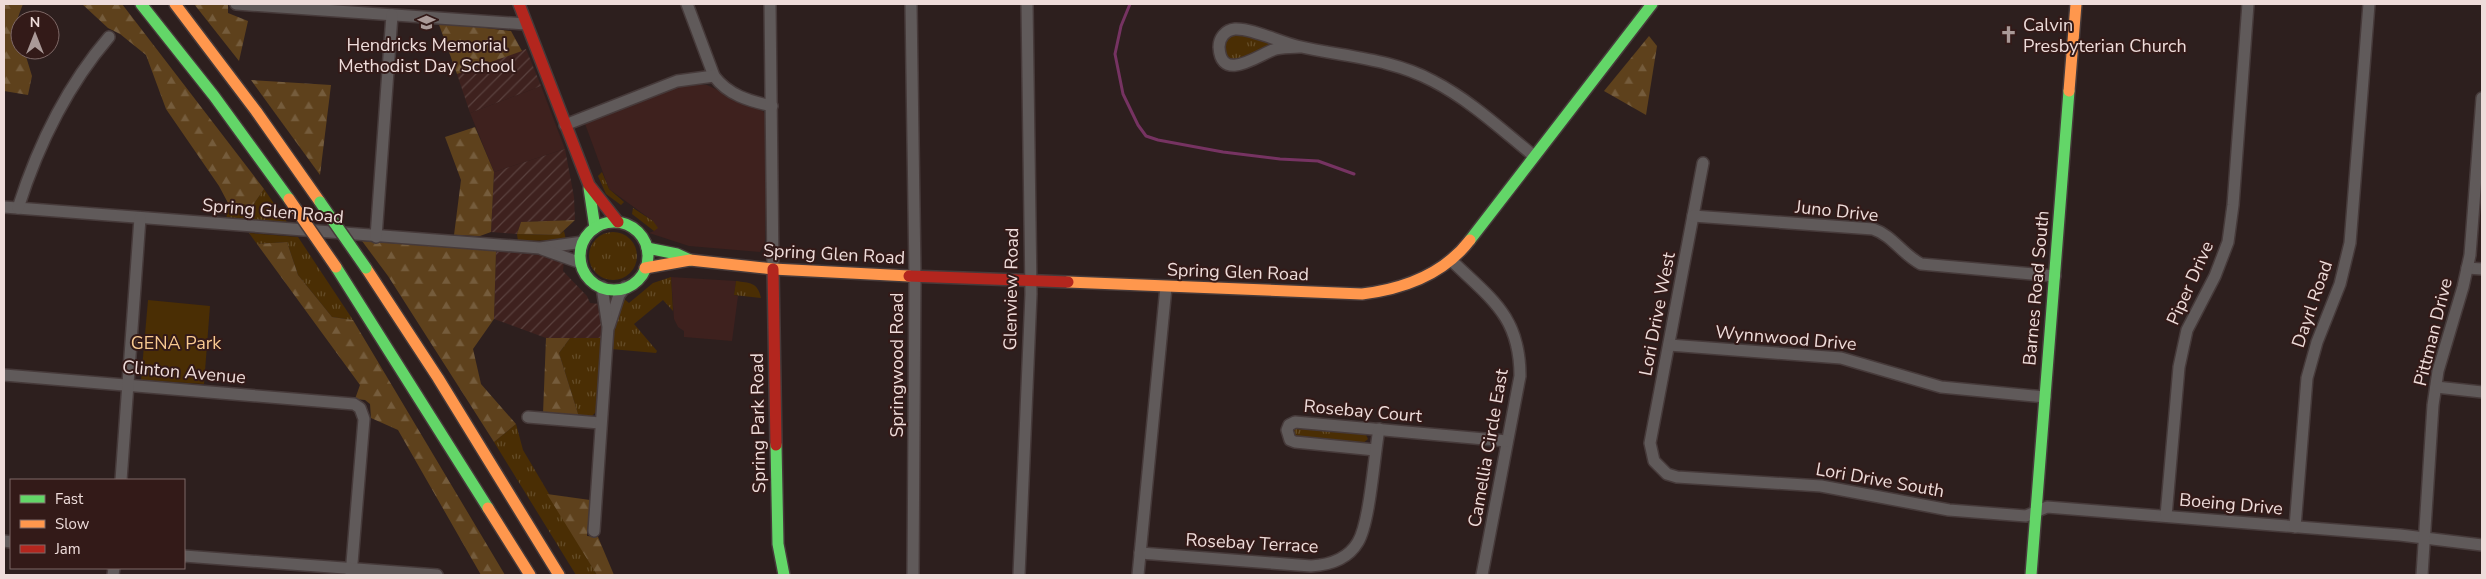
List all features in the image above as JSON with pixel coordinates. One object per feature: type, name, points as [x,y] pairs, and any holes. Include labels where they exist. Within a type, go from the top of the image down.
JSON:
[{"type":"main road","points":[[141,4],[224,109],[336,267],[419,395],[530,575]]},
{"type":"main road","points":[[175,4],[256,112],[366,268],[438,378],[559,575]]},
{"type":"main road","points":[[519,4],[589,185],[595,228]]},
{"type":"main road","name":"Spring Glen Road","points":[[645,268],[690,260],[773,269],[1030,282],[1379,293],[1414,283],[1451,260],[1463,249],[1652,4]]},
{"type":"main road","name":"Barnes Road South","points":[[2031,575],[2076,4]]},
{"type":"main road","points":[[589,185],[618,222],[636,231],[647,248],[645,268],[639,278],[626,287],[614,289],[602,287],[590,280],[581,263],[583,242],[595,228],[606,223],[618,222]]},
{"type":"main road","name":"Spring Glen Road","points":[[647,248],[677,254],[690,260]]},
{"type":"main road","name":"Spring Park Road","points":[[773,269],[778,544],[784,575]]},
{"type":"street","points":[[236,4],[526,24]]},
{"type":"street","points":[[687,4],[714,76],[731,93],[750,102],[772,106]]},
{"type":"street","points":[[770,4],[773,269]]},
{"type":"street","name":"Springwood Road","points":[[911,4],[915,276],[913,575]]},
{"type":"street","name":"Glenview Road","points":[[1019,575],[1030,282],[1027,4]]},
{"type":"street","name":"Piper Drive","points":[[2166,516],[2182,347],[2195,312],[2215,276],[2228,242],[2233,205],[2248,4]]},
{"type":"street","name":"Dayrl Road","points":[[2295,527],[2307,378],[2317,342],[2340,284],[2350,243],[2369,4]]},
{"type":"street","points":[[376,237],[392,15]]},
{"type":"street","points":[[1299,47],[1274,50],[1240,66],[1229,65],[1224,60],[1219,42],[1224,34],[1234,29],[1246,30],[1299,47],[1376,59],[1403,68],[1433,81],[1459,97],[1534,156]]},
{"type":"street","points":[[18,208],[28,177],[48,131],[72,87],[109,37]]},
{"type":"street","points":[[565,125],[677,81],[714,76]]},
{"type":"street","name":"Pittman Drive","points":[[2422,575],[2436,387],[2467,268],[2482,98]]},
{"type":"street","name":"Lori Drive West","points":[[1660,469],[1654,461],[1650,443],[1703,162]]},
{"type":"street","name":"Spring Glen Road","points":[[4,207],[376,237],[540,248],[583,242]]},
{"type":"street","name":"Juno Drive","points":[[1693,216],[1873,229],[1882,232],[1913,260],[1921,264],[2055,276]]},
{"type":"street","points":[[121,479],[140,218]]},
{"type":"street","name":"Spring Glen Road","points":[[540,248],[581,263]]},
{"type":"street","name":"Camellia Circle East","points":[[1451,260],[1499,306],[1511,325],[1517,342],[1520,376],[1482,575]]},
{"type":"street","points":[[2467,268],[2482,269]]},
{"type":"street","points":[[594,531],[608,328],[602,287]]},
{"type":"street","points":[[608,328],[619,295],[626,287]]},
{"type":"street","points":[[1138,575],[1166,287]]},
{"type":"street","name":"Wynnwood Drive","points":[[1669,345],[1841,358],[1941,387],[2045,397]]},
{"type":"street","name":"Clinton Avenue","points":[[4,375],[347,402],[360,408],[364,419],[351,572]]},
{"type":"street","points":[[2436,387],[2482,392]]},
{"type":"street","points":[[528,417],[600,423]]},
{"type":"street","name":"Rosebay Court","points":[[1375,450],[1295,442],[1290,440],[1287,430],[1289,425],[1295,422],[1507,441]]},
{"type":"street","name":"Rosebay Terrace","points":[[1140,553],[1302,566],[1329,564],[1353,549],[1364,528],[1379,429]]},
{"type":"street","name":"Lori Drive South","points":[[1660,469],[1677,476],[1835,488],[1934,508],[2026,516],[2036,512]]},
{"type":"street","name":"Boeing Drive","points":[[2036,512],[2047,507],[2424,538],[2482,545]]},
{"type":"street","points":[[185,556],[351,572],[438,575]]},
{"type":"shaded area","points":[[526,49],[541,86],[470,113],[457,74]]},
{"type":"shaded area","points":[[682,84],[707,85],[763,111],[767,118],[765,242],[760,252],[689,246],[649,233],[654,231],[653,221],[609,189],[584,121]]},
{"type":"shaded area","points":[[541,86],[565,149],[494,172],[470,113]]},
{"type":"shaded area","points":[[565,149],[574,197],[575,220],[521,222],[517,234],[491,232],[494,172]]},
{"type":"shaded area","points":[[496,251],[550,256],[564,260],[563,271],[587,296],[590,303],[600,304],[602,338],[546,338],[494,319]]},
{"type":"shaded area","points":[[671,277],[736,281],[734,295],[738,296],[732,341],[684,337],[684,331],[678,327],[674,319]]},
{"type":"green space","points":[[4,4],[23,4],[21,10],[10,10],[10,60],[27,60],[32,76],[28,95],[4,91]]},
{"type":"green space","points":[[82,4],[122,4],[264,189],[253,205],[228,203],[219,186],[166,109],[146,55],[120,34],[108,28]]},
{"type":"green space","points":[[194,4],[228,4],[228,13],[248,21],[239,61]]},
{"type":"green space","points":[[438,22],[511,31],[522,51],[457,74]]},
{"type":"green space","points":[[1232,34],[1240,34],[1275,45],[1242,61],[1231,61],[1224,53],[1224,42]]},
{"type":"green space","points":[[1649,36],[1657,46],[1646,115],[1604,91]]},
{"type":"green space","points":[[251,80],[331,85],[320,175]]},
{"type":"green space","points":[[475,127],[494,172],[491,232],[480,236],[454,235],[461,180],[445,137]]},
{"type":"green space","points":[[602,172],[609,189],[624,202],[621,205],[606,194],[598,176]]},
{"type":"green space","points":[[264,189],[289,225],[226,221],[228,203],[253,205]]},
{"type":"green space","points":[[633,208],[653,221],[658,228],[654,231],[632,214]]},
{"type":"green space","points":[[575,220],[559,235],[517,234],[521,222]]},
{"type":"green space","points":[[564,231],[566,240],[518,241],[517,234],[559,235]]},
{"type":"green space","points":[[608,232],[618,232],[627,236],[633,242],[636,247],[636,265],[627,276],[618,280],[608,280],[599,276],[593,270],[589,261],[589,251],[593,242],[599,236]]},
{"type":"green space","points":[[249,233],[298,237],[353,320],[332,317],[298,275],[287,242],[257,244]]},
{"type":"green space","points":[[362,241],[496,251],[494,319],[473,349],[481,384],[516,424],[494,442],[388,276]]},
{"type":"green space","points":[[287,242],[298,275],[332,317],[353,320],[505,575],[481,575],[398,430],[371,418],[370,404],[365,400],[355,399],[360,385],[257,244]]},
{"type":"green space","points":[[671,277],[673,311],[663,300],[634,324],[657,351],[656,353],[611,349],[614,327],[623,298],[629,303],[653,283]]},
{"type":"green space","points":[[736,281],[755,286],[761,298],[734,295]]},
{"type":"green space","name":"GENA Park","points":[[148,300],[210,306],[204,384],[141,380]]},
{"type":"green space","points":[[546,338],[570,338],[559,353],[579,417],[543,414]]},
{"type":"green space","points":[[570,338],[602,338],[596,412],[591,417],[579,417],[559,353]]},
{"type":"green space","points":[[516,424],[523,450],[597,575],[576,575],[494,442]]},
{"type":"green space","points":[[1296,427],[1365,433],[1368,439],[1362,444],[1296,437],[1292,432]]},
{"type":"green space","points":[[547,494],[590,500],[587,536],[598,537],[614,575],[597,575]]},
{"type":"waterway","points":[[1130,4],[1121,26],[1115,54],[1123,94],[1138,125],[1146,136],[1223,152],[1280,159],[1318,161],[1354,174]]},
{"type":"traffic: fast","points":[[141,4],[214,96],[289,199]]},
{"type":"traffic: fast","points":[[1470,240],[1652,4]]},
{"type":"traffic: fast","points":[[2031,575],[2069,91]]},
{"type":"traffic: fast","points":[[589,188],[595,228]]},
{"type":"traffic: fast","points":[[320,202],[366,268]]},
{"type":"traffic: fast","points":[[614,222],[627,225],[638,232],[645,243],[648,256],[645,269],[638,280],[627,287],[614,290],[601,287],[590,280],[583,269],[580,256],[583,243],[590,232],[601,225],[614,222]]},
{"type":"traffic: fast","points":[[647,248],[677,254],[690,260]]},
{"type":"traffic: fast","points":[[336,267],[488,508]]},
{"type":"traffic: fast","points":[[776,445],[778,544],[784,575]]},
{"type":"traffic: slow","points":[[175,4],[256,111],[320,202]]},
{"type":"traffic: slow","points":[[2069,91],[2076,4]]},
{"type":"traffic: slow","points":[[289,199],[336,267]]},
{"type":"traffic: slow","points":[[1068,282],[1362,294],[1393,288],[1422,278],[1448,262],[1470,240]]},
{"type":"traffic: slow","points":[[645,268],[690,260],[773,269],[909,276]]},
{"type":"traffic: slow","points":[[366,268],[438,378],[559,575]]},
{"type":"traffic: slow","points":[[488,508],[530,575]]},
{"type":"traffic: jam","points":[[519,4],[589,185],[618,222]]},
{"type":"traffic: jam","points":[[773,269],[776,445]]},
{"type":"traffic: jam","points":[[909,276],[1068,282]]},
{"type":"place","name":"Hendricks Memorial Methodist Day School","points":[[427,22]]},
{"type":"place","name":"Calvin Presbyterian Church","points":[[2009,35]]}]
